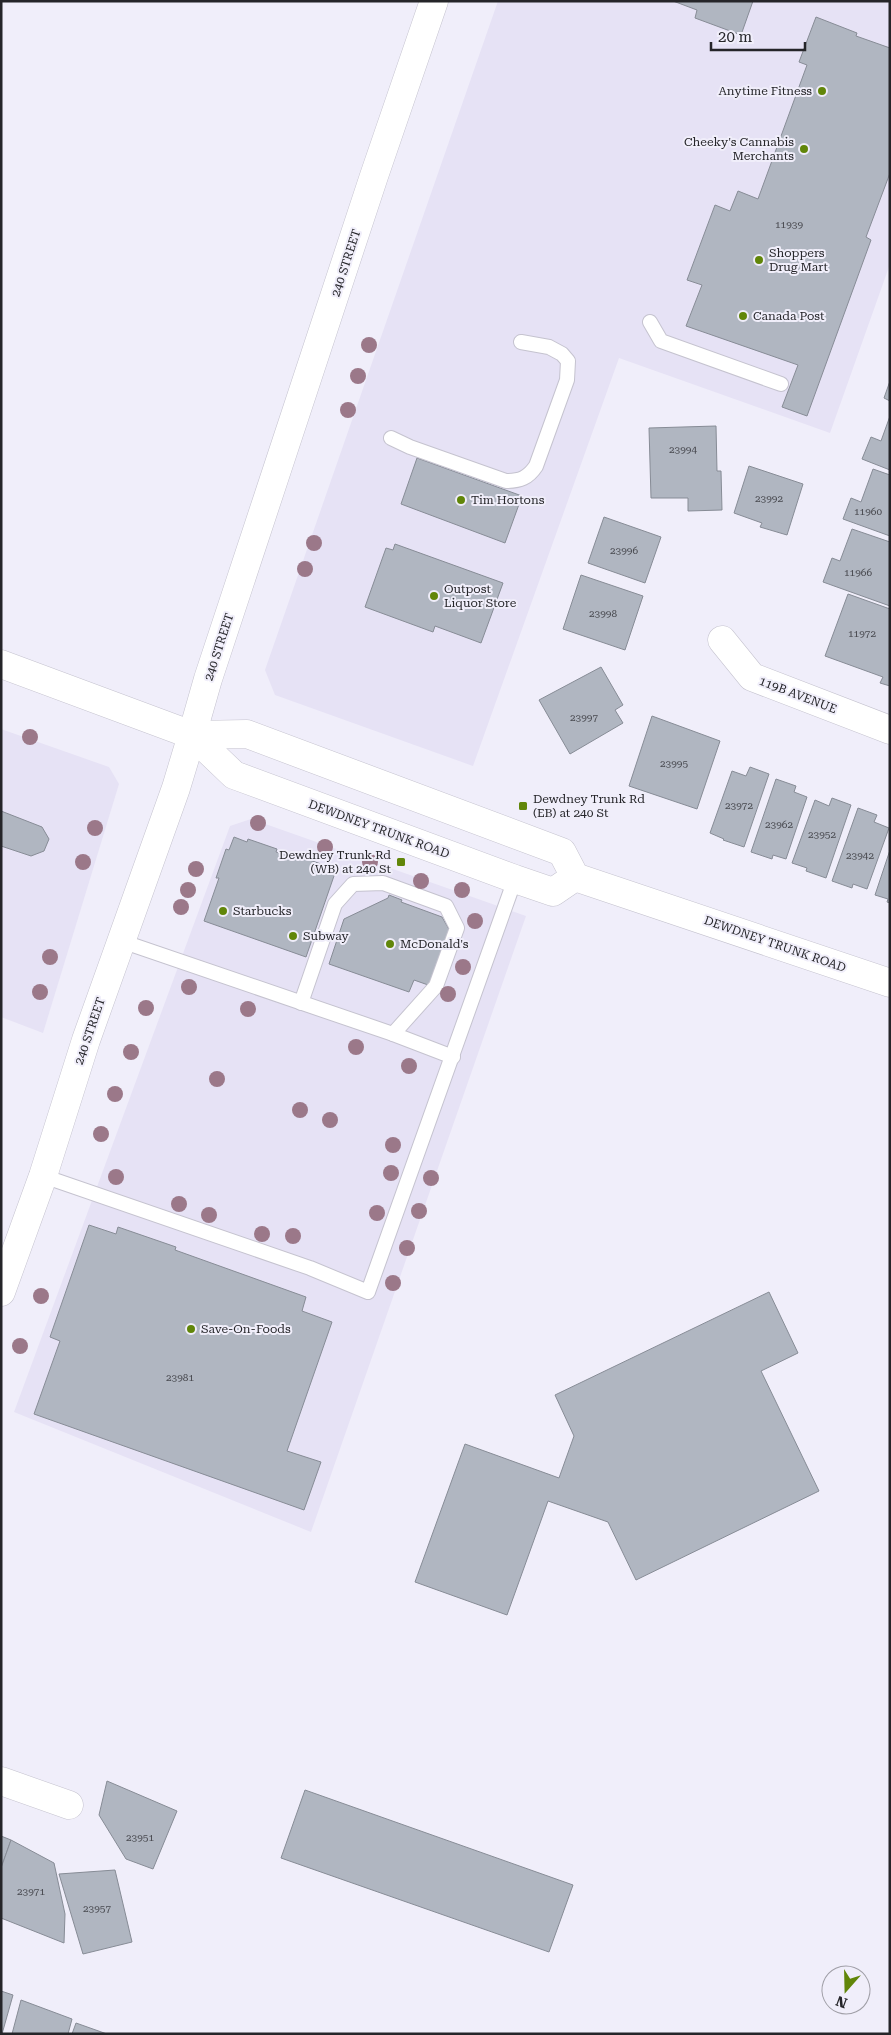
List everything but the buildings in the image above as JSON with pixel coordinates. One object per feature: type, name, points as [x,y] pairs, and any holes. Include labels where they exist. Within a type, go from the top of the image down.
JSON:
[{"type":"main road","name":"240 STREET","points":[[1,1292],[43,1176],[86,1040],[170,806],[212,667],[374,176],[434,1]]},
{"type":"main road","name":"119B AVENUE","points":[[722,640],[752,677],[890,730]]},
{"type":"main road","name":"DEWDNEY TRUNK ROAD","points":[[1,664],[192,736],[234,775],[514,879],[553,892],[576,877]]},
{"type":"main road","name":"DEWDNEY TRUNK ROAD","points":[[192,736],[247,734],[562,852],[576,877],[890,983]]},
{"type":"main road","points":[[1,1781],[69,1805]]},
{"type":"lane","points":[[650,322],[661,341],[780,384]]},
{"type":"lane","points":[[391,438],[410,447],[506,481],[517,481],[531,474],[536,466],[567,380],[568,361],[562,354],[549,347],[521,342]]},
{"type":"lane","points":[[43,1176],[310,1268],[368,1292],[453,1057],[514,879]]},
{"type":"lane","points":[[301,1003],[335,904],[353,884],[383,883],[446,906],[457,928],[436,986],[393,1034]]},
{"type":"lane","points":[[121,941],[393,1034],[453,1057]]},
{"type":"shaded area","points":[[498,1],[890,1],[890,264],[830,433],[619,358],[473,766],[275,695],[265,670]]},
{"type":"shaded area","points":[[1,729],[109,767],[119,784],[43,1033],[1,1017]]},
{"type":"shaded area","points":[[251,819],[526,916],[311,1532],[14,1412],[230,826]]},
{"type":"place","name":"Anytime Fitness","points":[[822,91]]},
{"type":"place","name":"Cheeky's Cannabis Merchants","points":[[804,149]]},
{"type":"place","name":"Shoppers Drug Mart","points":[[759,260]]},
{"type":"place","name":"Canada Post","points":[[743,316]]},
{"type":"place","name":"Tim Hortons","points":[[461,500]]},
{"type":"place","name":"Outpost Liquor Store","points":[[434,596]]},
{"type":"place","name":"Dewdney Trunk Rd (EB) at 240 St","points":[[523,806]]},
{"type":"place","name":"Dewdney Trunk Rd (WB) at 240 St","points":[[401,862]]},
{"type":"place","name":"Starbucks","points":[[223,911]]},
{"type":"place","name":"Subway","points":[[293,936]]},
{"type":"place","name":"McDonald's","points":[[390,944]]},
{"type":"place","name":"Save-On-Foods","points":[[191,1329]]}]
